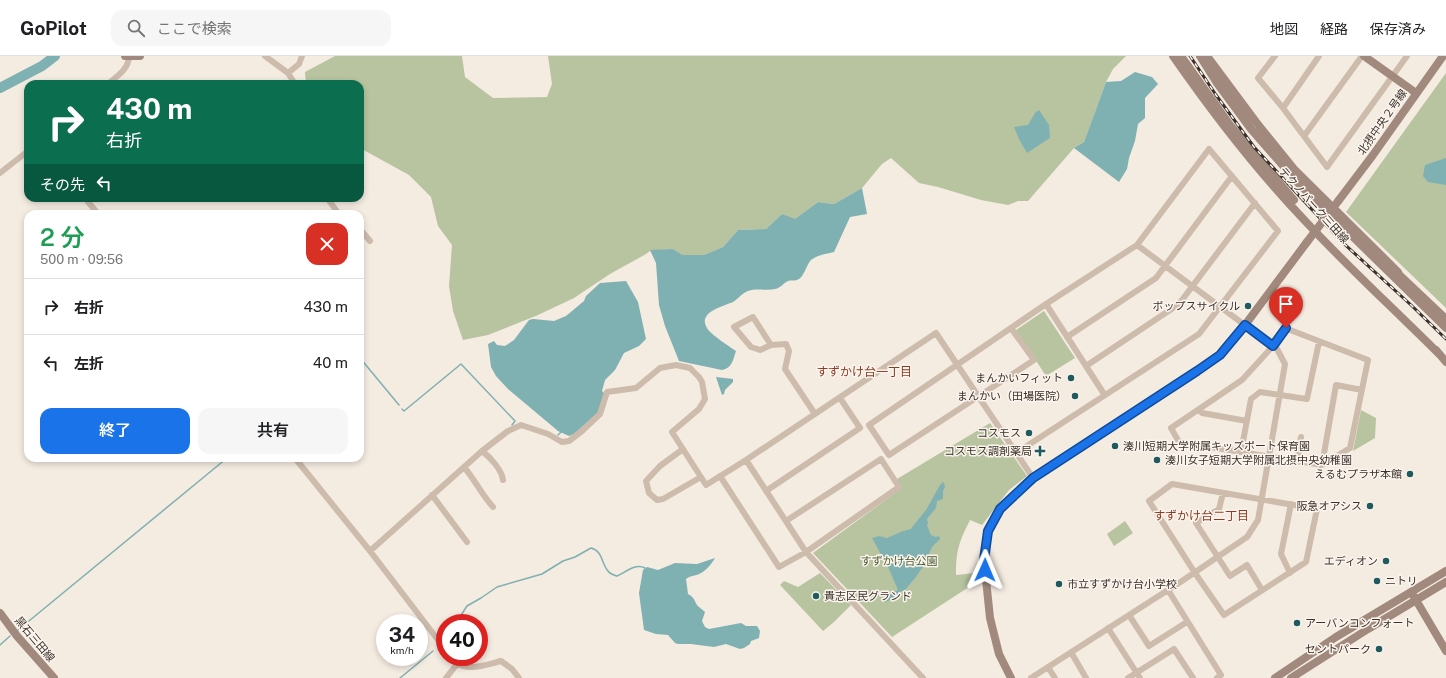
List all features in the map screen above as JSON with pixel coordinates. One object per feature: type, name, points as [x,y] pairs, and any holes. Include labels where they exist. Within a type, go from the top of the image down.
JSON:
[{"type":"main road","points":[[127,56],[140,56]]},
{"type":"main road","points":[[1173,56],[1215,115],[1264,176],[1308,224],[1443,354],[1446,362]]},
{"type":"main road","name":"テクノパーク三田線","points":[[1181,56],[1230,125],[1310,220],[1443,354]]},
{"type":"main road","name":"テクノパーク三田線","points":[[1200,56],[1217,83],[1251,129],[1299,184],[1354,240],[1446,328]]},
{"type":"main road","points":[[1207,56],[1256,122],[1294,169],[1446,319]]},
{"type":"main road","points":[[1363,56],[1416,93]]},
{"type":"main road","name":"北摂中央２号線","points":[[1245,325],[1373,155],[1442,56]]},
{"type":"main road","points":[[1354,240],[1398,272]]},
{"type":"main road","points":[[1011,678],[999,654],[990,618],[984,560],[988,531],[1000,509],[1033,478],[1220,355],[1245,325]]},
{"type":"main road","points":[[1275,678],[1410,589],[1446,571]]},
{"type":"main road","points":[[1291,678],[1368,628],[1446,582]]},
{"type":"main road","points":[[1410,589],[1446,651]]},
{"type":"main road","name":"黒石三田線","points":[[0,613],[17,636],[54,678]]},
{"type":"street","points":[[113,80],[124,70],[128,64],[127,56]]},
{"type":"street","points":[[265,56],[288,73],[292,80]]},
{"type":"street","points":[[288,73],[299,64],[302,56]]},
{"type":"street","points":[[1275,56],[1258,78],[1283,108],[1327,167],[1407,56]]},
{"type":"street","points":[[1283,108],[1319,56]]},
{"type":"street","points":[[1304,136],[1363,56]]},
{"type":"street","points":[[1011,328],[1034,360],[888,455],[869,425],[1046,304],[1137,245],[1208,149],[1278,231],[1199,334],[1104,394],[1016,453]]},
{"type":"street","points":[[0,173],[24,154]]},
{"type":"street","points":[[1067,337],[1156,278],[1232,176]]},
{"type":"street","points":[[88,202],[95,210]]},
{"type":"street","points":[[1086,366],[1180,304],[1255,203]]},
{"type":"street","points":[[364,234],[370,241]]},
{"type":"street","points":[[1031,678],[1195,573],[1248,537],[1258,520],[1270,458],[1285,364],[1277,349],[1137,245]]},
{"type":"street","points":[[1046,304],[1104,394]]},
{"type":"street","points":[[771,345],[753,317],[734,327],[750,347],[760,350],[771,345],[786,344],[789,351],[785,369],[815,414]]},
{"type":"street","points":[[1286,328],[1319,342],[1368,360],[1350,448],[1322,465],[1270,458],[1179,442],[1171,428],[1242,380],[1273,346],[1286,328]]},
{"type":"street","points":[[370,551],[482,451],[508,431],[521,425],[548,434],[562,442],[569,441],[600,414],[607,392],[636,388],[660,368],[676,365],[690,368],[699,376],[702,382],[705,399],[699,409],[672,432],[706,485],[840,398],[936,333],[1033,478]]},
{"type":"street","points":[[1241,452],[1251,398],[1260,392],[1307,399],[1319,342]]},
{"type":"street","points":[[1322,465],[1336,385],[1362,390]]},
{"type":"street","points":[[766,491],[860,428],[840,398]]},
{"type":"street","points":[[1199,409],[1202,413],[1247,421]]},
{"type":"street","points":[[1297,462],[1301,437]]},
{"type":"street","points":[[683,449],[660,466],[646,481],[649,493],[657,500],[663,499],[701,477]]},
{"type":"street","points":[[482,451],[488,456],[502,476],[503,480]]},
{"type":"street","points":[[746,460],[806,552],[923,678]]},
{"type":"street","points":[[720,476],[779,567],[806,552],[899,487],[880,460],[786,521]]},
{"type":"street","points":[[298,462],[370,551],[436,637]]},
{"type":"street","points":[[464,467],[493,507]]},
{"type":"street","points":[[1172,484],[1223,493],[1317,509],[1306,562],[1224,615],[1149,501],[1172,484]]},
{"type":"street","points":[[1223,493],[1219,509],[1196,523],[1230,576],[1247,565],[1262,590]]},
{"type":"street","points":[[432,495],[467,542]]},
{"type":"street","points":[[1290,573],[1281,554],[1291,504]]},
{"type":"street","points":[[1168,590],[1220,675],[1217,678]]},
{"type":"street","points":[[1129,615],[1149,646],[1187,622]]},
{"type":"street","points":[[1108,628],[1138,675]]},
{"type":"street","points":[[1128,678],[1138,675],[1174,649],[1193,678]]},
{"type":"street","points":[[1071,652],[1086,678]]},
{"type":"street","points":[[488,664],[501,661],[512,669],[519,678]]},
{"type":"street","points":[[446,678],[455,666]]},
{"type":"street","points":[[1048,667],[1055,678]]},
{"type":"green space","points":[[335,56],[462,56],[465,77],[493,98],[547,97],[552,84],[548,56],[1126,56],[1113,69],[1106,82],[1084,142],[1074,148],[1028,201],[1018,201],[1008,205],[981,200],[919,183],[891,158],[882,164],[862,188],[834,204],[818,202],[794,220],[782,214],[766,229],[738,230],[723,247],[704,255],[683,255],[673,249],[650,251],[610,274],[574,298],[538,315],[488,335],[463,340],[453,311],[449,286],[452,245],[438,226],[431,197],[409,175],[364,150],[364,80],[306,80],[305,72]]},
{"type":"green space","points":[[1446,73],[1446,308],[1346,212]]},
{"type":"green space","points":[[1044,311],[1075,358],[1046,376],[1016,330]]},
{"type":"green space","points":[[1361,410],[1376,418],[1375,438],[1353,451]]},
{"type":"green space","name":"すずかけ台公園","points":[[990,423],[1027,476],[1009,490],[982,525],[970,520],[966,528],[958,552],[956,575],[975,573],[975,583],[892,637],[813,553],[902,488],[897,479]]},
{"type":"green space","points":[[1125,521],[1133,533],[1114,546],[1107,534]]},
{"type":"green space","name":"貴志区民グランド","points":[[820,573],[851,605],[823,631],[780,585],[784,581],[798,587]]},
{"type":"water","points":[[1135,72],[1152,77],[1158,84],[1145,98],[1145,118],[1138,124],[1127,169],[1119,182],[1074,148],[1084,142],[1106,82],[1121,81]]},
{"type":"water","points":[[1039,110],[1049,125],[1050,138],[1027,153],[1014,127],[1028,125],[1035,113]]},
{"type":"water","points":[[1446,158],[1446,185],[1428,182],[1423,176],[1425,165]]},
{"type":"water","points":[[862,188],[867,214],[850,217],[834,252],[813,258],[809,262],[801,277],[797,280],[788,281],[779,288],[775,289],[748,291],[733,302],[713,310],[708,314],[705,322],[709,331],[736,351],[732,363],[728,367],[722,370],[679,361],[665,326],[659,305],[656,263],[650,250],[673,249],[683,255],[704,255],[723,247],[738,230],[766,229],[782,214],[795,219],[818,202],[834,204]]},
{"type":"water","points":[[626,281],[638,302],[646,339],[639,346],[624,353],[615,370],[605,380],[602,391],[605,394],[599,412],[574,434],[569,436],[558,431],[508,389],[496,376],[491,367],[488,344],[494,341],[497,345],[505,346],[514,340],[529,320],[554,321],[566,316],[584,301],[586,296],[600,283]]},
{"type":"water","points":[[716,377],[733,379],[733,382],[722,395]]},
{"type":"water","points":[[943,482],[945,487],[943,491],[943,499],[937,501],[936,508],[927,519],[927,525],[931,535],[936,537],[939,536],[940,539],[932,547],[924,565],[905,590],[899,592],[895,598],[885,602],[884,597],[898,590],[889,569],[872,538],[879,536],[887,538],[911,529],[926,510]]},
{"type":"water","points":[[715,558],[703,572],[686,579],[688,594],[705,612],[702,621],[705,627],[709,629],[741,623],[746,626],[757,626],[760,631],[759,638],[751,641],[750,644],[740,649],[726,644],[714,647],[678,644],[675,643],[668,635],[656,634],[644,630],[639,593],[643,570],[647,567],[658,570],[675,563],[697,564]]},
{"type":"waterway","points":[[0,88],[42,66],[55,56]]},
{"type":"waterway","points":[[364,363],[399,405]]},
{"type":"waterway","points":[[402,409],[404,411],[461,364],[515,421],[512,425]]},
{"type":"waterway","points":[[558,435],[561,432]]},
{"type":"waterway","points":[[18,630],[222,462]]},
{"type":"waterway","points":[[462,614],[467,606],[497,587],[542,574],[563,561],[575,557],[591,548],[600,554],[606,568],[613,575],[617,576],[634,567],[645,568]]},
{"type":"waterway","points":[[0,645],[10,636]]},
{"type":"waterway","points":[[400,678],[433,651]]},
{"type":"railway","points":[[1190,56],[1254,147],[1341,241],[1446,339]]},
{"type":"place","name":"ポップスサイクル","points":[[1248,306]]},
{"type":"place","name":"まんかいフィット","points":[[1071,378]]},
{"type":"place","name":"まんかい（田場医院）","points":[[1075,396]]},
{"type":"place","name":"コスモス","points":[[1029,433]]},
{"type":"place","name":"湊川短期大学附属キッズポート保育園","points":[[1115,446]]},
{"type":"place","name":"コスモス調剤薬局","points":[[1040,451]]},
{"type":"place","name":"湊川女子短期大学附属北摂中央幼稚園","points":[[1157,460]]},
{"type":"place","name":"えるむプラザ本館","points":[[1410,474]]},
{"type":"place","name":"阪急オアシス","points":[[1370,506]]},
{"type":"place","name":"エディオン","points":[[1386,561]]},
{"type":"place","name":"ニトリ","points":[[1377,581]]},
{"type":"place","name":"市立すずかけ台小学校","points":[[1059,584]]},
{"type":"place","name":"貴志区民グランド","points":[[816,596]]},
{"type":"place","name":"アーバンコンフォート","points":[[1297,623]]},
{"type":"place","name":"セントパーク","points":[[1379,649]]},
{"type":"district","name":"すずかけ台一丁目","points":[[864,372]]},
{"type":"district","name":"すずかけ台二丁目","points":[[1201,516]]},
{"type":"route","points":[[985,570],[984,560],[988,531],[1000,509],[1033,478],[1220,355],[1245,325],[1273,346],[1286,328]]}]
